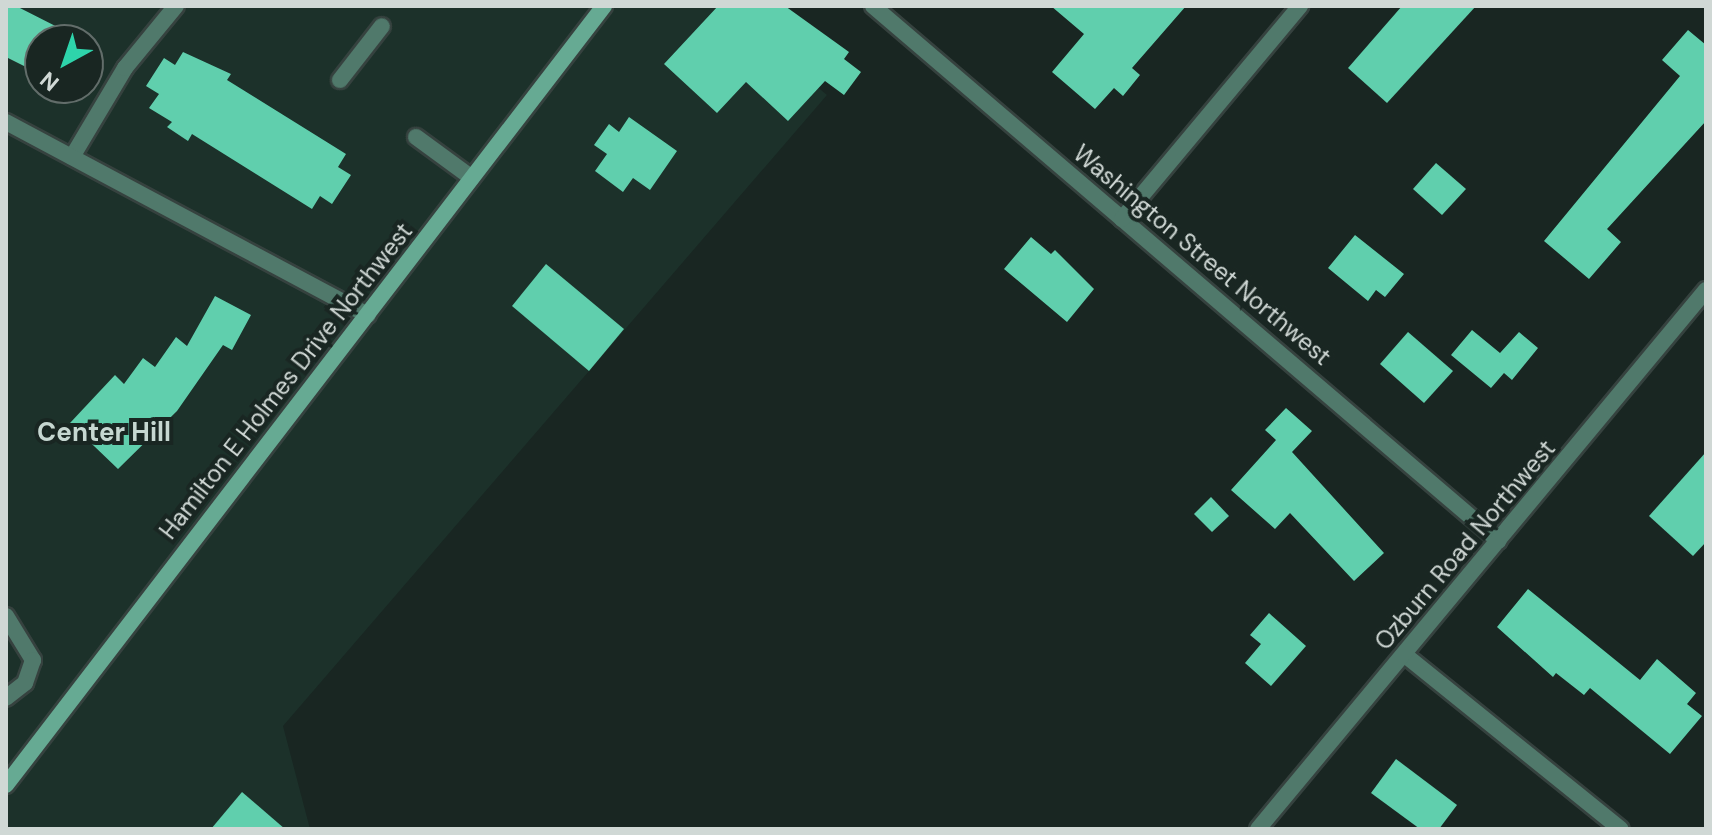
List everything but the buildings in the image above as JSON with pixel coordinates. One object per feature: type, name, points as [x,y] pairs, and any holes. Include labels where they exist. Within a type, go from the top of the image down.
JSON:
[{"type":"main road","name":"Hamilton E Holmes Drive Northwest","points":[[9,776],[604,6]]},
{"type":"street","points":[[72,157],[125,68],[176,6]]},
{"type":"street","name":"Washington Street Northwest","points":[[873,6],[1499,541]]},
{"type":"street","points":[[1122,219],[1300,6]]},
{"type":"street","points":[[340,80],[382,26]]},
{"type":"street","points":[[6,122],[368,315]]},
{"type":"street","points":[[416,137],[472,178]]},
{"type":"street","name":"Ozburn Road Northwest","points":[[1258,829],[1706,290]]},
{"type":"street","points":[[6,616],[33,660],[25,683],[6,698]]},
{"type":"street","points":[[1405,655],[1621,829]]},
{"type":"shaded area","points":[[6,6],[721,6],[827,95],[283,726],[310,829],[6,829]]},
{"type":"district","name":"Center Hill","points":[[104,433]]}]
